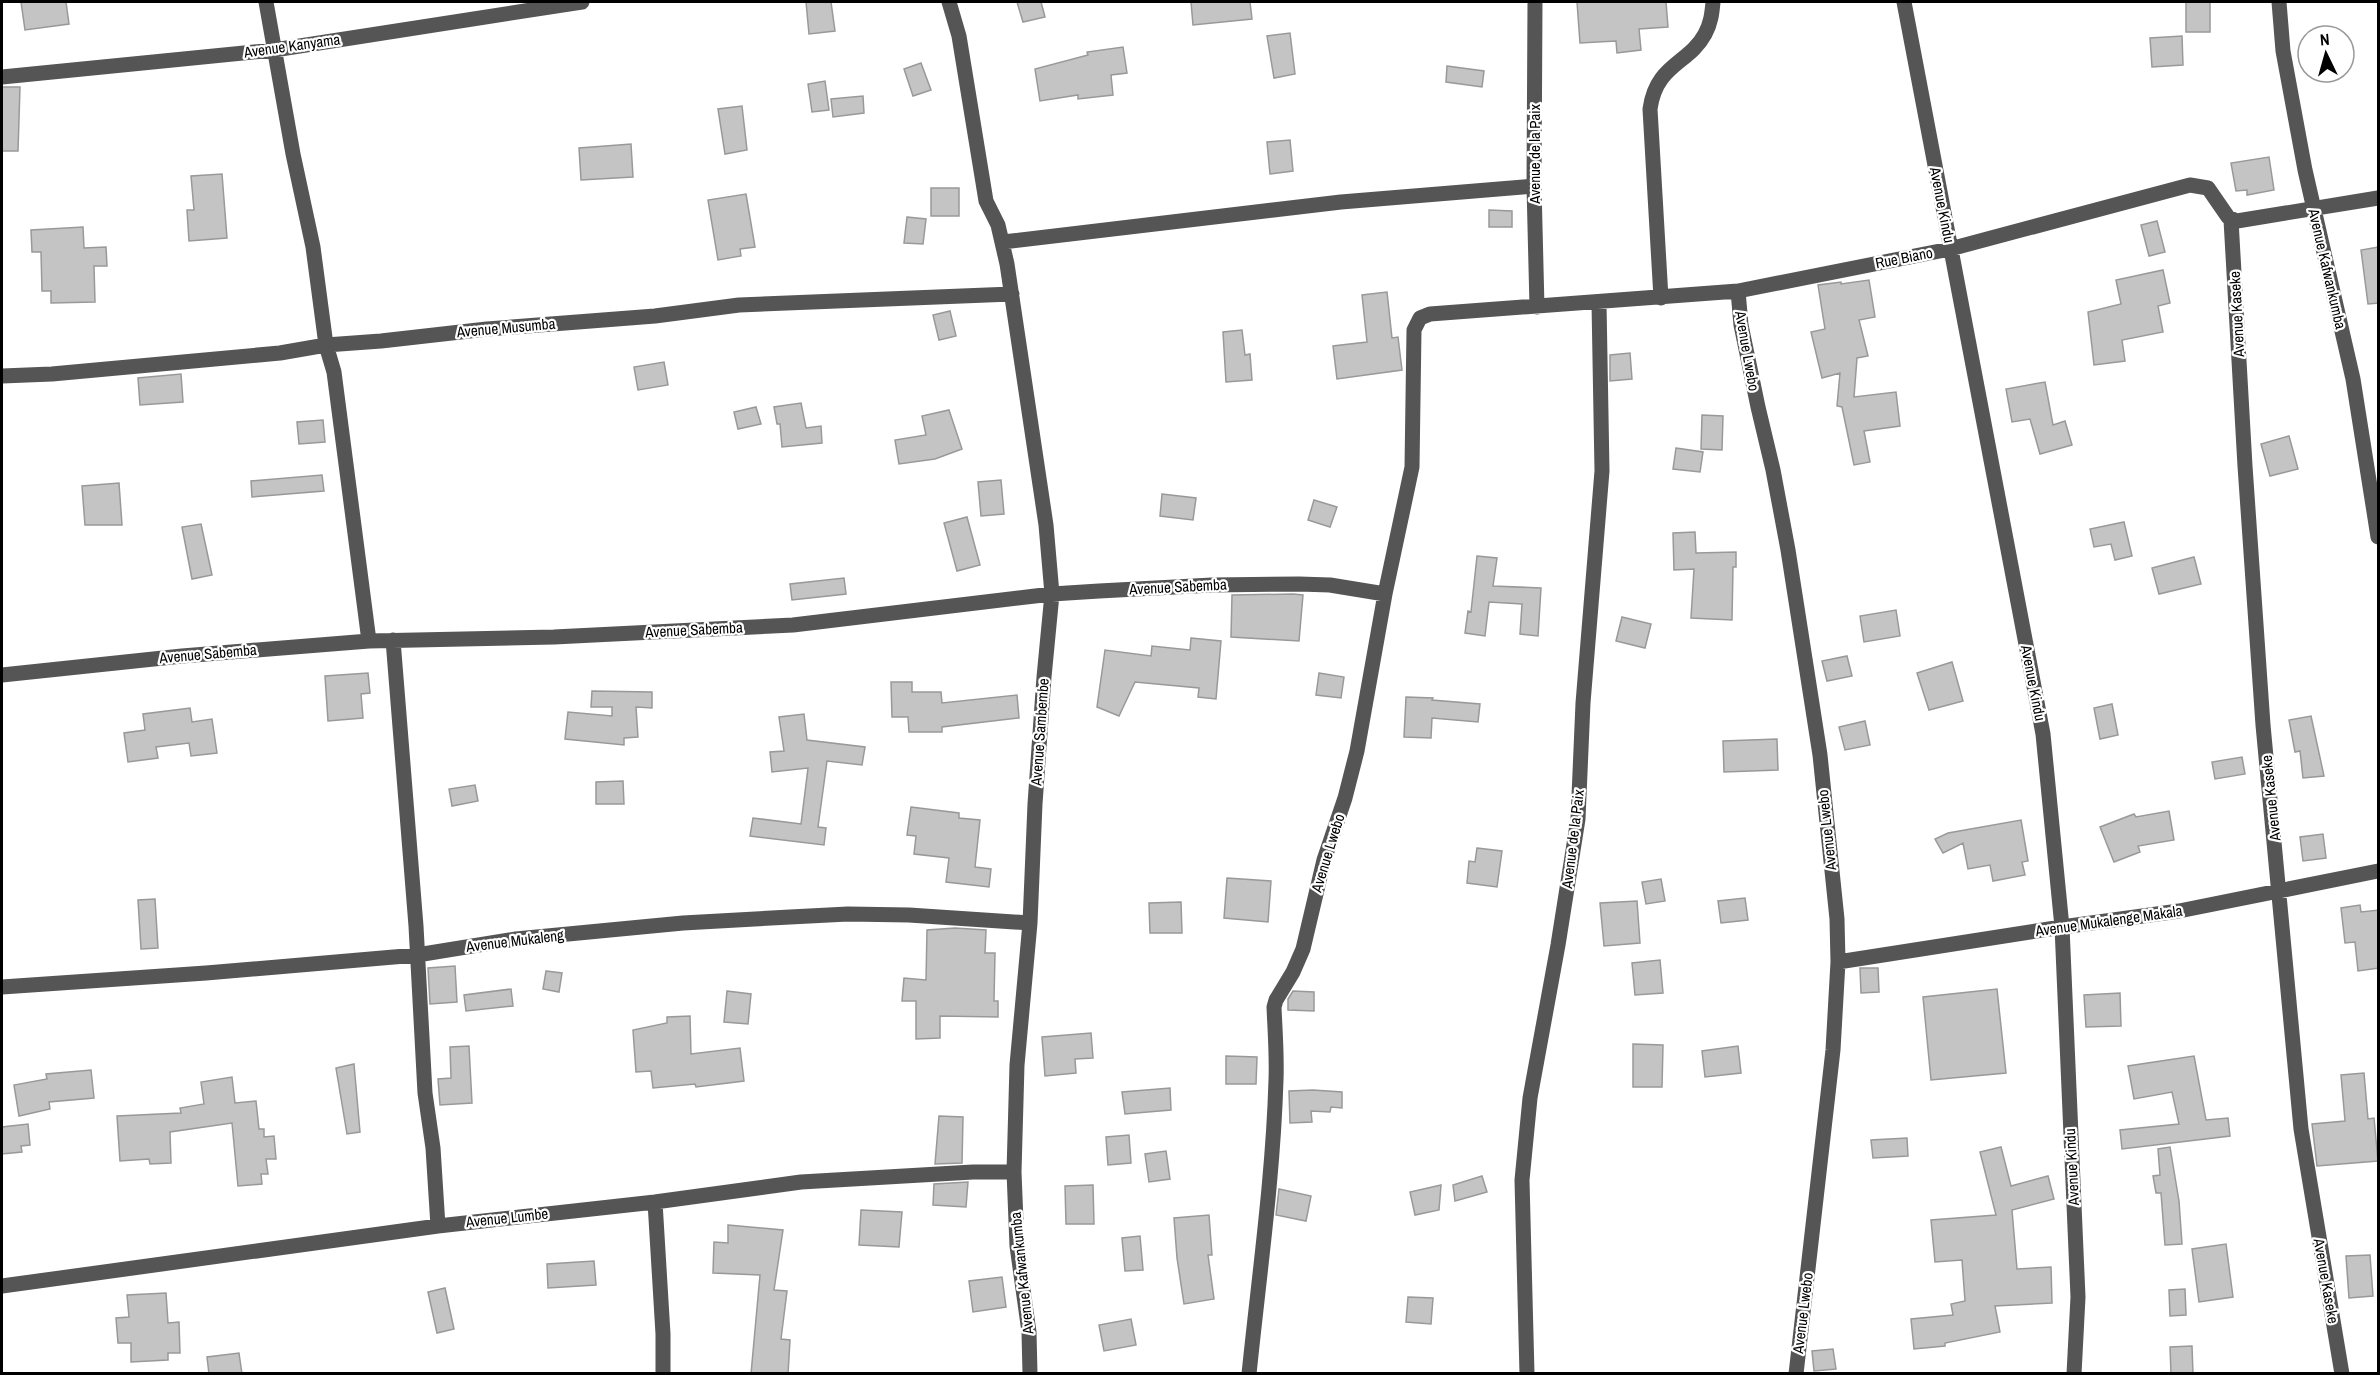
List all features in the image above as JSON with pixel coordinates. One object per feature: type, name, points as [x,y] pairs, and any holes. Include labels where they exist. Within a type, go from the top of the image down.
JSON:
[{"type":"street","points":[[266,2],[313,247],[326,345],[334,372],[351,517],[369,641]]},
{"type":"street","name":"Avenue Kanyama","points":[[2,77],[274,50],[582,2]]},
{"type":"street","name":"Avenue Sambembe","points":[[949,2],[959,36],[986,201],[998,225],[1003,242],[1046,525],[1052,594],[1037,769],[1030,923],[1017,1065],[1014,1172]]},
{"type":"street","name":"Avenue de la Paix","points":[[1535,2],[1534,186],[1537,307]]},
{"type":"street","points":[[1661,298],[1650,109],[1652,92],[1673,65],[1705,36],[1712,18],[1713,2]]},
{"type":"street","name":"Avenue Kindu","points":[[1904,2],[2043,734],[2062,927],[2078,1297],[2074,1374]]},
{"type":"street","name":"Avenue Kafwankumba","points":[[2279,2],[2283,51],[2312,207],[2353,379],[2379,537]]},
{"type":"street","name":"Rue Biano","points":[[1414,330],[1420,318],[1430,314],[1738,291],[1950,249],[2190,185],[2208,188],[2232,220]]},
{"type":"street","points":[[1003,242],[1330,203],[1534,186]]},
{"type":"street","points":[[2232,220],[2244,221],[2312,207],[2379,198]]},
{"type":"street","name":"Avenue Kaseke","points":[[2232,220],[2245,466],[2263,725],[2301,1129],[2342,1374]]},
{"type":"street","name":"Avenue Lwebo","points":[[1738,291],[1746,348],[1785,530],[1820,755],[1837,919],[1838,962],[1833,1050],[1796,1374]]},
{"type":"street","name":"Avenue Musumba","points":[[2,376],[52,374],[280,353],[326,345],[381,342],[487,329],[655,316],[739,305],[1012,294]]},
{"type":"street","name":"Avenue de la Paix","points":[[1527,1374],[1523,1169],[1530,1098],[1578,819],[1583,703],[1602,471],[1599,303]]},
{"type":"street","name":"Avenue Lwebo","points":[[1249,1374],[1263,1263],[1274,1121],[1276,1078],[1274,1007],[1303,949],[1324,860],[1345,798],[1357,751],[1385,594],[1412,466],[1414,330]]},
{"type":"street","name":"Avenue Sabemba","points":[[2,675],[182,656],[369,641],[554,637],[793,625],[1052,594],[1272,584],[1330,585],[1385,594]]},
{"type":"street","points":[[393,640],[415,914],[424,1094],[433,1148],[438,1226]]},
{"type":"street","name":"Avenue Mukalenge Makala","points":[[1838,962],[2062,927],[2179,912],[2379,871]]},
{"type":"street","name":"Avenue Mukaleng","points":[[2,987],[417,955],[528,938],[695,923],[848,914],[1030,923]]},
{"type":"street","name":"Avenue Lumbe","points":[[2,1286],[438,1226],[655,1202],[801,1182],[973,1172],[1014,1172]]},
{"type":"street","name":"Avenue Kafwankumba","points":[[1014,1172],[1017,1246],[1029,1332],[1030,1374]]},
{"type":"street","points":[[655,1202],[663,1334],[663,1374]]},
{"type":"building","points":[[21,2],[66,2],[69,24],[25,30]]},
{"type":"building","points":[[806,2],[831,2],[835,31],[809,34]]},
{"type":"building","points":[[1017,2],[1041,2],[1045,17],[1023,22]]},
{"type":"building","points":[[1191,2],[1250,2],[1252,19],[1193,25]]},
{"type":"building","points":[[1577,2],[1666,2],[1668,27],[1639,29],[1641,50],[1617,53],[1616,41],[1580,43]]},
{"type":"building","points":[[2186,2],[2210,2],[2210,32],[2186,32]]},
{"type":"building","points":[[1290,33],[1295,74],[1274,78],[1267,36]]},
{"type":"building","points":[[2182,36],[2183,65],[2152,67],[2150,38]]},
{"type":"building","points":[[1123,47],[1127,73],[1111,75],[1113,95],[1078,99],[1078,95],[1040,101],[1035,69],[1088,55],[1087,52]]},
{"type":"building","points":[[921,63],[931,90],[913,96],[904,69]]},
{"type":"building","points":[[1447,66],[1484,71],[1482,87],[1446,82]]},
{"type":"building","points":[[825,81],[829,110],[812,112],[808,84]]},
{"type":"building","points":[[2,87],[20,87],[18,151],[2,151]]},
{"type":"building","points":[[863,96],[864,113],[833,117],[831,99]]},
{"type":"building","points":[[742,106],[747,150],[725,154],[718,109]]},
{"type":"building","points":[[1290,140],[1293,171],[1270,174],[1267,142]]},
{"type":"building","points":[[631,144],[633,177],[581,180],[579,148]]},
{"type":"building","points":[[2269,157],[2274,190],[2247,195],[2247,190],[2236,191],[2231,163]]},
{"type":"building","points":[[222,174],[227,238],[189,241],[187,210],[194,210],[191,176]]},
{"type":"building","points":[[931,188],[959,188],[959,216],[931,216]]},
{"type":"building","points":[[746,194],[755,247],[740,249],[741,256],[718,260],[708,200]]},
{"type":"building","points":[[1489,210],[1512,211],[1512,227],[1489,227]]},
{"type":"building","points":[[907,217],[926,219],[923,244],[904,243]]},
{"type":"building","points":[[2157,221],[2165,252],[2149,256],[2141,225]]},
{"type":"building","points":[[83,227],[84,248],[106,247],[107,266],[94,266],[95,302],[51,303],[51,291],[42,291],[41,252],[32,252],[31,230]]},
{"type":"building","points":[[2379,247],[2379,303],[2368,304],[2361,250]]},
{"type":"building","points":[[2163,270],[2170,303],[2158,306],[2163,332],[2122,340],[2125,361],[2094,365],[2088,312],[2121,304],[2116,280]]},
{"type":"building","points":[[1869,280],[1875,317],[1859,320],[1868,356],[1857,358],[1854,397],[1896,392],[1900,426],[1864,431],[1870,462],[1854,465],[1842,407],[1837,406],[1840,373],[1822,378],[1811,332],[1825,329],[1818,285]]},
{"type":"building","points":[[1387,292],[1392,338],[1398,337],[1402,370],[1337,379],[1333,346],[1367,342],[1362,295]]},
{"type":"building","points":[[950,311],[956,336],[939,340],[933,315]]},
{"type":"building","points":[[1242,330],[1245,355],[1250,354],[1252,380],[1226,382],[1223,332]]},
{"type":"building","points":[[1630,353],[1632,379],[1610,381],[1610,355]]},
{"type":"building","points":[[664,362],[668,385],[638,390],[634,367]]},
{"type":"building","points":[[181,374],[183,402],[140,405],[138,378]]},
{"type":"building","points":[[2045,382],[2053,425],[2065,421],[2072,445],[2040,454],[2030,419],[2012,422],[2006,389]]},
{"type":"building","points":[[801,403],[806,428],[821,426],[822,443],[782,447],[780,424],[777,424],[774,407]]},
{"type":"building","points":[[756,407],[761,424],[738,429],[734,412]]},
{"type":"building","points":[[949,410],[962,449],[935,459],[899,464],[895,440],[926,435],[922,416]]},
{"type":"building","points":[[1702,415],[1723,416],[1722,450],[1701,449]]},
{"type":"building","points":[[323,420],[325,442],[299,444],[297,422]]},
{"type":"building","points":[[2289,436],[2298,469],[2270,476],[2261,444]]},
{"type":"building","points":[[1676,448],[1703,452],[1700,472],[1673,469]]},
{"type":"building","points":[[322,475],[324,491],[252,497],[251,481]]},
{"type":"building","points":[[1001,480],[1004,514],[981,516],[978,482]]},
{"type":"building","points":[[119,483],[122,525],[85,525],[82,486]]},
{"type":"building","points":[[1162,494],[1196,498],[1193,520],[1160,516]]},
{"type":"building","points":[[1314,500],[1337,507],[1330,527],[1308,520]]},
{"type":"building","points":[[967,517],[980,565],[957,571],[944,523]]},
{"type":"building","points":[[2124,522],[2132,556],[2115,560],[2111,544],[2094,547],[2090,529]]},
{"type":"building","points":[[201,524],[212,575],[192,579],[182,527]]},
{"type":"building","points":[[1695,532],[1696,553],[1736,552],[1736,567],[1733,567],[1732,620],[1691,618],[1694,569],[1674,570],[1673,533]]},
{"type":"building","points":[[1477,556],[1497,558],[1493,586],[1541,588],[1538,636],[1520,634],[1522,604],[1489,602],[1485,636],[1465,633],[1468,611],[1471,612]]},
{"type":"building","points":[[2194,557],[2201,584],[2159,594],[2152,568]]},
{"type":"building","points":[[844,578],[846,594],[792,600],[790,584]]},
{"type":"building","points":[[1232,595],[1303,595],[1299,641],[1231,637]]},
{"type":"building","points":[[1896,610],[1900,636],[1864,642],[1860,616]]},
{"type":"building","points":[[1622,617],[1651,624],[1645,648],[1616,641]]},
{"type":"building","points":[[1191,638],[1221,641],[1216,699],[1198,697],[1199,688],[1135,682],[1119,716],[1097,707],[1105,650],[1151,656],[1152,646],[1190,650]]},
{"type":"building","points":[[1847,656],[1852,676],[1827,681],[1822,661]]},
{"type":"building","points":[[1952,662],[1963,701],[1929,710],[1917,673]]},
{"type":"building","points":[[368,673],[370,693],[361,694],[363,718],[328,721],[325,676]]},
{"type":"building","points":[[1319,673],[1344,677],[1341,698],[1316,695]]},
{"type":"building","points":[[891,682],[912,682],[912,692],[941,692],[942,703],[1017,695],[1019,718],[942,727],[942,732],[909,732],[908,717],[892,717]]},
{"type":"building","points":[[592,691],[652,692],[652,708],[636,707],[638,737],[624,738],[624,745],[565,739],[568,712],[612,716],[612,707],[591,707]]},
{"type":"building","points":[[1406,697],[1480,704],[1478,722],[1432,718],[1431,738],[1404,737]]},
{"type":"building","points":[[2112,704],[2118,735],[2100,739],[2094,708]]},
{"type":"building","points":[[190,708],[192,722],[212,719],[217,753],[191,756],[189,743],[156,747],[158,758],[128,762],[124,733],[145,730],[143,714]]},
{"type":"building","points":[[804,714],[807,740],[865,747],[862,765],[827,761],[818,827],[826,828],[824,845],[750,836],[753,818],[801,824],[808,768],[772,772],[770,752],[784,751],[779,717]]},
{"type":"building","points":[[2311,716],[2324,776],[2303,778],[2300,751],[2295,752],[2289,720]]},
{"type":"building","points":[[1865,721],[1870,745],[1845,750],[1839,727]]},
{"type":"building","points":[[1777,739],[1778,770],[1724,772],[1723,741]]},
{"type":"building","points":[[2242,757],[2245,774],[2215,779],[2212,762]]},
{"type":"building","points":[[623,781],[624,804],[596,804],[596,782]]},
{"type":"building","points":[[475,785],[478,801],[452,806],[449,789]]},
{"type":"building","points":[[911,807],[959,813],[959,818],[980,820],[975,867],[991,869],[989,887],[946,882],[949,858],[914,854],[916,836],[907,835]]},
{"type":"building","points":[[2169,811],[2174,840],[2138,846],[2140,852],[2114,862],[2100,827],[2134,814],[2136,817]]},
{"type":"building","points":[[2021,820],[2028,861],[2022,862],[2025,875],[1993,881],[1990,865],[1968,869],[1963,843],[1943,853],[1935,839],[1948,833]]},
{"type":"building","points":[[2323,834],[2326,858],[2303,861],[2300,837]]},
{"type":"building","points":[[1477,848],[1502,851],[1497,887],[1467,883],[1469,861],[1475,862]]},
{"type":"building","points":[[1227,878],[1271,881],[1268,922],[1224,918]]},
{"type":"building","points":[[1661,879],[1665,901],[1646,904],[1642,882]]},
{"type":"building","points":[[1745,898],[1748,920],[1721,923],[1718,901]]},
{"type":"building","points":[[155,899],[158,948],[141,949],[138,900]]},
{"type":"building","points":[[1637,901],[1640,943],[1604,946],[1600,903]]},
{"type":"building","points":[[1181,902],[1182,933],[1150,933],[1149,903]]},
{"type":"building","points":[[2360,905],[2361,912],[2379,910],[2379,968],[2358,971],[2355,942],[2345,943],[2341,908]]},
{"type":"building","points":[[955,928],[986,930],[985,953],[995,953],[994,1001],[998,1001],[998,1017],[940,1016],[940,1038],[916,1039],[916,1001],[902,1001],[904,978],[926,980],[927,930]]},
{"type":"building","points":[[1660,960],[1663,993],[1635,995],[1632,963]]},
{"type":"building","points":[[455,966],[457,1002],[430,1004],[428,968]]},
{"type":"building","points":[[1860,968],[1878,968],[1879,992],[1861,993]]},
{"type":"building","points":[[546,971],[562,973],[559,992],[543,989]]},
{"type":"building","points":[[511,989],[513,1006],[466,1011],[464,995]]},
{"type":"building","points":[[1997,989],[2006,1073],[1931,1080],[1923,997]]},
{"type":"building","points":[[727,991],[751,994],[748,1024],[724,1022]]},
{"type":"building","points":[[1293,991],[1314,992],[1314,1011],[1288,1010],[1288,999]]},
{"type":"building","points":[[2120,993],[2121,1026],[2086,1027],[2084,995]]},
{"type":"building","points":[[690,1016],[691,1054],[740,1048],[744,1081],[696,1087],[695,1084],[653,1088],[651,1071],[636,1072],[633,1030],[667,1023],[667,1017]]},
{"type":"building","points":[[1091,1033],[1093,1058],[1075,1059],[1076,1073],[1045,1076],[1042,1037]]},
{"type":"building","points":[[1633,1044],[1663,1045],[1662,1087],[1633,1087]]},
{"type":"building","points":[[469,1046],[472,1103],[440,1105],[438,1079],[451,1078],[450,1047]]},
{"type":"building","points":[[1738,1046],[1741,1073],[1705,1077],[1702,1051]]},
{"type":"building","points":[[1226,1056],[1257,1057],[1256,1084],[1226,1084]]},
{"type":"building","points":[[2194,1056],[2206,1120],[2228,1118],[2230,1136],[2122,1149],[2120,1130],[2179,1124],[2172,1092],[2134,1099],[2128,1066]]},
{"type":"building","points":[[354,1064],[360,1132],[347,1134],[336,1068]]},
{"type":"building","points":[[91,1070],[94,1098],[49,1102],[50,1109],[19,1116],[14,1085],[47,1079],[46,1074]]},
{"type":"building","points":[[2364,1073],[2368,1119],[2374,1118],[2378,1161],[2317,1166],[2312,1124],[2345,1121],[2341,1075]]},
{"type":"building","points":[[232,1077],[235,1103],[256,1101],[259,1129],[264,1129],[264,1137],[274,1136],[276,1159],[266,1159],[268,1174],[261,1174],[262,1184],[238,1186],[232,1123],[170,1132],[171,1163],[150,1164],[149,1159],[120,1161],[117,1116],[181,1113],[180,1108],[204,1104],[201,1082]]},
{"type":"building","points":[[1170,1088],[1171,1110],[1125,1114],[1122,1092]]},
{"type":"building","points":[[1289,1091],[1342,1092],[1342,1108],[1331,1107],[1330,1112],[1311,1111],[1312,1122],[1290,1123]]},
{"type":"building","points":[[939,1116],[963,1117],[962,1163],[935,1164]]},
{"type":"building","points":[[28,1124],[30,1145],[21,1146],[22,1152],[2,1154],[2,1127]]},
{"type":"building","points":[[1129,1135],[1131,1163],[1108,1165],[1106,1137]]},
{"type":"building","points":[[1907,1138],[1908,1156],[1873,1158],[1871,1140]]},
{"type":"building","points":[[2001,1147],[2011,1186],[2048,1176],[2054,1199],[2012,1210],[2017,1269],[2051,1267],[2052,1303],[1995,1306],[2000,1332],[1945,1343],[1945,1346],[1914,1349],[1911,1319],[1953,1315],[1951,1304],[1965,1301],[1962,1260],[1935,1262],[1931,1220],[1996,1215],[1980,1152]]},
{"type":"building","points":[[2170,1147],[2179,1201],[2182,1244],[2165,1245],[2161,1193],[2156,1193],[2153,1176],[2160,1175],[2158,1149]]},
{"type":"building","points":[[1166,1151],[1170,1179],[1149,1182],[1145,1154]]},
{"type":"building","points":[[1482,1176],[1487,1192],[1455,1201],[1453,1185]]},
{"type":"building","points":[[968,1182],[966,1207],[933,1205],[934,1184]]},
{"type":"building","points":[[1093,1185],[1094,1224],[1066,1224],[1065,1186]]},
{"type":"building","points":[[1441,1185],[1439,1210],[1415,1215],[1410,1192]]},
{"type":"building","points":[[1279,1189],[1311,1196],[1306,1221],[1276,1215]]},
{"type":"building","points":[[861,1210],[902,1212],[899,1247],[859,1245]]},
{"type":"building","points":[[1209,1215],[1212,1255],[1208,1255],[1214,1299],[1184,1304],[1174,1218]]},
{"type":"building","points":[[728,1225],[783,1230],[774,1290],[787,1291],[781,1339],[790,1340],[788,1374],[751,1374],[760,1275],[713,1273],[714,1242],[728,1243]]},
{"type":"building","points":[[1140,1236],[1143,1270],[1125,1271],[1122,1238]]},
{"type":"building","points":[[2226,1244],[2233,1297],[2199,1302],[2192,1249]]},
{"type":"building","points":[[2370,1255],[2373,1296],[2349,1298],[2346,1256]]},
{"type":"building","points":[[594,1261],[596,1285],[548,1288],[547,1264]]},
{"type":"building","points":[[1002,1277],[1006,1307],[973,1312],[969,1281]]},
{"type":"building","points":[[445,1288],[454,1329],[437,1333],[428,1292]]},
{"type":"building","points":[[2185,1289],[2186,1315],[2170,1316],[2169,1290]]},
{"type":"building","points":[[166,1293],[168,1323],[179,1322],[180,1353],[168,1353],[168,1360],[131,1362],[131,1343],[118,1343],[116,1318],[129,1317],[127,1295]]},
{"type":"building","points":[[1408,1297],[1433,1298],[1431,1324],[1406,1322]]},
{"type":"building","points":[[1131,1319],[1136,1345],[1104,1351],[1099,1325]]},
{"type":"building","points":[[2192,1346],[2193,1374],[2171,1374],[2170,1347]]},
{"type":"building","points":[[1833,1349],[1836,1369],[1814,1371],[1812,1351]]},
{"type":"building","points":[[239,1353],[242,1374],[209,1374],[207,1357]]}]
